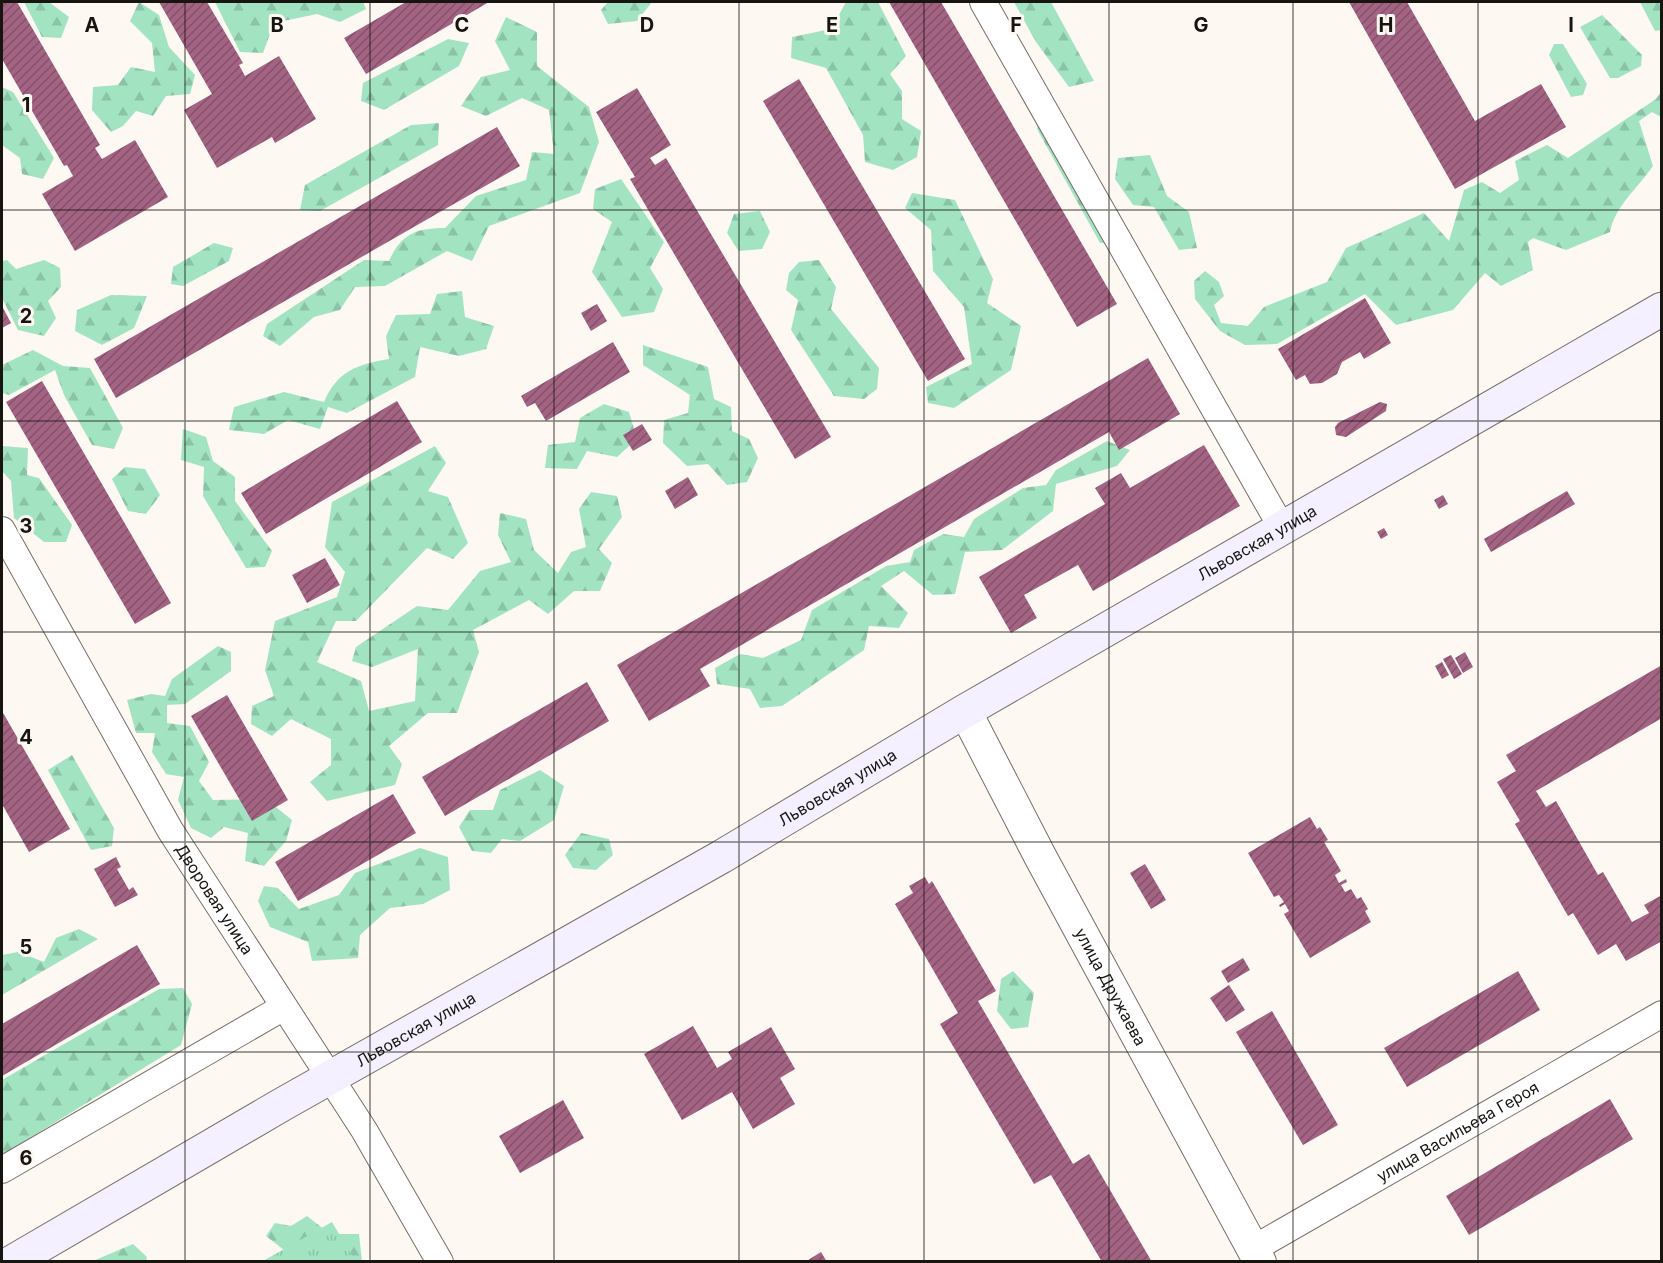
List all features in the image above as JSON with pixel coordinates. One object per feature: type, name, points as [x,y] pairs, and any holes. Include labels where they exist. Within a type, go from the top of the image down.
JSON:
[{"type":"main road","name":"Львовская улица","points":[[12,1262],[328,1078],[721,857],[965,711],[1662,309]]},
{"type":"street","points":[[983,2],[1282,528]]},
{"type":"street","name":"Дворовая улица","points":[[2,530],[170,830],[328,1078],[364,1130],[440,1262]]},
{"type":"street","name":"улица Дружаева","points":[[965,711],[1041,858],[1257,1255]]},
{"type":"street","points":[[2,1170],[284,1007]]},
{"type":"street","name":"улица Васильева Героя","points":[[1257,1255],[1662,1014]]},
{"type":"green space","points":[[24,2],[49,2],[69,17],[61,38],[42,37]]},
{"type":"green space","points":[[139,2],[159,15],[169,47],[195,75],[190,94],[166,96],[153,116],[136,111],[123,126],[111,132],[92,110],[93,87],[118,85],[131,67],[155,72],[152,43],[130,21]]},
{"type":"green space","points":[[215,2],[363,2],[366,9],[340,22],[317,14],[274,23],[263,53],[240,52]]},
{"type":"green space","points":[[608,2],[652,2],[637,21],[608,24],[601,10]]},
{"type":"green space","points":[[846,2],[878,2],[906,56],[890,74],[902,91],[902,119],[921,131],[917,157],[893,170],[865,162],[863,135],[826,68],[791,58],[792,37],[831,29]]},
{"type":"green space","points":[[1014,2],[1051,2],[1094,81],[1069,87],[1036,42]]},
{"type":"green space","points":[[1640,2],[1661,3],[1661,30],[1655,31]]},
{"type":"green space","points":[[1602,15],[1642,55],[1641,66],[1618,78],[1610,78],[1580,27]]},
{"type":"green space","points":[[506,17],[537,32],[537,66],[589,107],[599,142],[580,193],[489,226],[472,261],[447,251],[385,286],[355,287],[340,310],[314,317],[280,346],[263,336],[267,324],[364,260],[389,261],[399,244],[411,234],[426,229],[445,228],[476,196],[526,180],[532,152],[554,154],[549,110],[522,98],[486,116],[461,106],[481,77],[510,70],[495,41]]},
{"type":"green space","points":[[448,39],[469,43],[459,66],[384,110],[361,101],[363,83]]},
{"type":"green space","points":[[1554,44],[1563,44],[1587,84],[1583,95],[1571,97],[1549,55]]},
{"type":"green space","points":[[2,87],[13,92],[54,158],[43,179],[22,174],[20,158],[2,145]]},
{"type":"green space","points":[[1661,92],[1661,117],[1652,112],[1639,121],[1653,166],[1622,205],[1610,232],[1566,250],[1533,238],[1528,242],[1533,270],[1501,286],[1485,273],[1453,310],[1396,325],[1365,294],[1277,344],[1245,345],[1220,331],[1195,299],[1194,281],[1205,271],[1219,282],[1224,296],[1214,305],[1221,323],[1248,326],[1264,307],[1327,282],[1346,248],[1424,213],[1449,241],[1464,190],[1482,182],[1500,193],[1519,180],[1515,161],[1547,145],[1568,158],[1656,99]]},
{"type":"green space","points":[[1040,113],[1112,243],[1100,243],[1037,129]]},
{"type":"green space","points":[[439,123],[438,145],[320,211],[300,210],[305,185],[411,125]]},
{"type":"green space","points":[[1150,155],[1167,196],[1189,212],[1197,248],[1179,250],[1154,207],[1133,205],[1115,179],[1118,158]]},
{"type":"green space","points":[[621,179],[664,242],[650,268],[663,289],[654,312],[622,317],[592,272],[612,222],[593,209],[595,189]]},
{"type":"green space","points":[[912,193],[955,200],[993,279],[987,303],[1021,326],[1011,370],[954,408],[928,403],[926,387],[972,364],[964,307],[933,271],[931,230],[905,208]]},
{"type":"green space","points":[[760,211],[770,232],[762,249],[739,251],[727,233],[734,214]]},
{"type":"green space","points":[[214,243],[233,248],[229,261],[183,286],[171,284],[173,267]]},
{"type":"green space","points":[[7,260],[16,269],[44,260],[60,268],[61,287],[48,301],[56,318],[44,336],[18,330],[2,298],[2,261]]},
{"type":"green space","points":[[819,260],[836,287],[831,309],[879,368],[877,389],[864,399],[834,396],[791,330],[798,300],[786,290],[789,273],[799,262]]},
{"type":"green space","points":[[462,291],[465,317],[494,326],[486,349],[459,356],[420,347],[415,377],[347,413],[328,407],[320,429],[288,420],[264,434],[229,430],[234,407],[284,392],[324,402],[329,391],[342,376],[368,363],[389,359],[386,336],[396,315],[430,314],[437,294]]},
{"type":"green space","points":[[111,295],[147,296],[134,328],[102,345],[75,331],[77,310]]},
{"type":"green space","points":[[643,345],[708,367],[714,399],[731,407],[732,431],[749,439],[758,458],[747,482],[727,485],[708,464],[687,466],[663,443],[664,420],[688,413],[690,395],[643,365]]},
{"type":"green space","points":[[33,350],[63,366],[90,368],[123,428],[114,449],[92,445],[64,395],[55,370],[9,395],[2,393],[2,365]]},
{"type":"green space","points":[[604,404],[629,412],[637,439],[617,457],[587,451],[577,469],[545,468],[548,445],[575,442],[580,418]]},
{"type":"green space","points":[[183,429],[206,437],[213,461],[235,477],[235,501],[272,551],[265,567],[246,568],[203,496],[204,467],[181,460]]},
{"type":"green space","points":[[1107,441],[1130,450],[1117,466],[1056,484],[1053,511],[1002,550],[965,552],[955,594],[933,595],[904,571],[881,586],[908,613],[899,628],[869,626],[864,650],[782,706],[760,708],[750,689],[717,684],[715,668],[740,654],[763,658],[801,640],[812,610],[886,566],[910,562],[914,550],[943,534],[964,537],[974,519],[1023,488],[1046,485],[1056,470]]},
{"type":"green space","points":[[2,446],[28,448],[27,475],[39,478],[72,525],[66,542],[44,542],[14,518],[11,481],[2,471]]},
{"type":"green space","points":[[435,446],[446,463],[428,491],[448,497],[468,543],[453,559],[427,548],[356,621],[336,621],[317,662],[361,681],[369,711],[415,701],[418,649],[372,667],[352,661],[356,647],[417,606],[448,610],[480,571],[511,562],[498,535],[500,513],[526,519],[534,550],[558,573],[571,552],[586,547],[579,509],[591,492],[617,496],[622,517],[599,549],[612,563],[600,591],[574,591],[548,614],[529,600],[473,630],[479,652],[457,713],[428,713],[389,746],[402,764],[395,785],[327,801],[310,782],[331,765],[331,739],[291,719],[272,736],[251,724],[252,706],[274,696],[265,670],[275,621],[337,597],[345,572],[325,547],[332,502]]},
{"type":"green space","points":[[125,467],[145,469],[160,495],[146,514],[128,511],[112,479]]},
{"type":"green space","points":[[218,646],[231,652],[231,671],[185,704],[167,705],[167,723],[190,726],[209,762],[199,781],[213,800],[266,799],[292,820],[286,841],[264,866],[245,861],[248,833],[224,827],[211,838],[191,828],[178,800],[184,777],[166,774],[152,752],[155,733],[136,733],[127,700],[151,694],[165,696],[172,679]]},
{"type":"green space","points":[[72,755],[114,828],[112,846],[91,850],[48,770]]},
{"type":"green space","points":[[540,770],[564,786],[554,820],[520,841],[502,839],[491,853],[472,851],[459,827],[470,810],[493,810],[500,790]]},
{"type":"green space","points":[[581,833],[609,839],[613,855],[596,870],[573,868],[565,855]]},
{"type":"green space","points":[[420,848],[448,857],[450,890],[423,904],[390,908],[360,935],[358,958],[312,961],[308,942],[270,927],[258,901],[264,886],[278,888],[299,909],[339,895],[355,873]]},
{"type":"green space","points":[[79,929],[98,939],[2,995],[2,955],[18,952],[44,962],[56,938]]},
{"type":"green space","points":[[1013,971],[1034,993],[1028,1027],[1011,1029],[997,1011],[1001,979]]},
{"type":"green space","points":[[183,988],[192,1004],[181,1045],[2,1155],[2,1080],[159,989]]},
{"type":"green space","points":[[307,1216],[330,1234],[359,1234],[362,1261],[293,1257],[266,1236],[275,1223],[291,1226]]},
{"type":"green space","points":[[332,1222],[355,1261],[263,1261]]},
{"type":"green space","points":[[133,1244],[147,1257],[146,1261],[93,1261]]},
{"type":"building","points":[[2,2],[17,2],[100,145],[95,148],[102,159],[135,140],[168,197],[75,251],[42,194],[73,176],[67,165],[64,166],[2,59]]},
{"type":"building","points":[[159,2],[207,2],[243,63],[239,65],[245,76],[279,56],[316,119],[275,143],[272,137],[217,168],[184,110],[212,94]]},
{"type":"building","points":[[406,2],[489,2],[366,74],[344,38]]},
{"type":"building","points":[[889,2],[941,2],[1117,304],[1077,327]]},
{"type":"building","points":[[1349,2],[1407,2],[1475,121],[1541,84],[1566,127],[1455,189]]},
{"type":"building","points":[[799,79],[965,359],[928,381],[763,101]]},
{"type":"building","points":[[637,88],[671,145],[650,158],[655,165],[666,158],[831,437],[795,459],[630,179],[635,177],[596,112]]},
{"type":"building","points":[[497,127],[520,166],[116,398],[94,359]]},
{"type":"building","points":[[1365,298],[1391,343],[1364,359],[1360,352],[1342,362],[1337,374],[1322,383],[1310,384],[1305,375],[1296,380],[1278,349]]},
{"type":"building","points":[[597,304],[607,321],[591,331],[581,313]]},
{"type":"building","points":[[2,306],[11,323],[2,328]]},
{"type":"building","points":[[613,342],[630,372],[546,421],[535,403],[527,407],[521,396]]},
{"type":"building","points":[[1148,358],[1180,414],[1119,450],[1109,432],[700,669],[710,686],[649,721],[617,665]]},
{"type":"building","points":[[42,381],[171,603],[135,624],[6,402]]},
{"type":"building","points":[[397,401],[422,442],[266,534],[241,493]]},
{"type":"building","points":[[1380,402],[1387,404],[1386,411],[1346,437],[1336,435],[1335,427],[1338,423]]},
{"type":"building","points":[[642,424],[652,440],[633,451],[623,435]]},
{"type":"building","points":[[1204,445],[1240,506],[1093,591],[1078,565],[1024,595],[1037,618],[1011,633],[979,577],[1105,504],[1095,488],[1121,473],[1130,488]]},
{"type":"building","points":[[688,477],[698,495],[675,509],[665,491]]},
{"type":"building","points":[[1567,491],[1575,504],[1491,552],[1484,539]]},
{"type":"building","points":[[1443,495],[1448,504],[1439,509],[1434,500]]},
{"type":"building","points":[[1384,528],[1388,535],[1381,539],[1377,532]]},
{"type":"building","points":[[325,558],[340,585],[307,603],[292,575]]},
{"type":"building","points":[[1465,652],[1473,667],[1463,673],[1455,658]]},
{"type":"building","points":[[1451,655],[1462,674],[1454,679],[1443,659]]},
{"type":"building","points":[[1442,662],[1449,675],[1442,679],[1435,666]]},
{"type":"building","points":[[1662,665],[1662,718],[1536,791],[1546,807],[1556,801],[1598,875],[1603,872],[1632,922],[1649,913],[1644,905],[1662,895],[1662,941],[1626,961],[1616,944],[1598,955],[1573,913],[1568,916],[1515,824],[1520,821],[1497,782],[1516,771],[1506,755]]},
{"type":"building","points":[[587,682],[609,721],[445,816],[422,777]]},
{"type":"building","points":[[227,695],[288,800],[252,821],[191,716]]},
{"type":"building","points":[[2,711],[70,829],[29,852],[2,804]]},
{"type":"building","points":[[393,794],[416,833],[298,901],[275,862]]},
{"type":"building","points":[[1310,817],[1317,829],[1320,827],[1328,840],[1324,842],[1341,871],[1335,875],[1339,883],[1346,879],[1347,882],[1341,885],[1345,892],[1351,889],[1357,899],[1361,897],[1368,909],[1365,911],[1371,922],[1310,958],[1284,914],[1289,911],[1285,904],[1280,907],[1279,905],[1284,902],[1279,895],[1274,897],[1248,853]]},
{"type":"building","points":[[116,857],[121,867],[117,869],[129,890],[133,887],[138,895],[115,907],[94,869]]},
{"type":"building","points":[[1145,864],[1166,900],[1151,909],[1130,873]]},
{"type":"building","points":[[925,877],[929,884],[932,881],[996,991],[978,1001],[1073,1164],[1089,1154],[1152,1262],[1102,1262],[1051,1175],[1034,1184],[940,1024],[958,1013],[895,904],[913,893],[909,886]]},
{"type":"building","points":[[137,945],[160,984],[2,1076],[2,1024]]},
{"type":"building","points":[[1243,958],[1250,970],[1228,983],[1221,971]]},
{"type":"building","points":[[1518,971],[1540,1010],[1407,1087],[1384,1048]]},
{"type":"building","points":[[1229,985],[1245,1010],[1226,1022],[1210,998]]},
{"type":"building","points":[[1272,1011],[1338,1125],[1303,1145],[1236,1032]]},
{"type":"building","points":[[693,1026],[717,1068],[732,1059],[728,1052],[771,1027],[795,1069],[780,1078],[795,1104],[753,1129],[732,1092],[682,1120],[644,1054]]},
{"type":"building","points":[[1610,1099],[1633,1139],[1469,1235],[1446,1196]]},
{"type":"building","points":[[563,1100],[584,1138],[520,1173],[499,1136]]},
{"type":"building","points":[[821,1252],[827,1262],[805,1262]]}]
